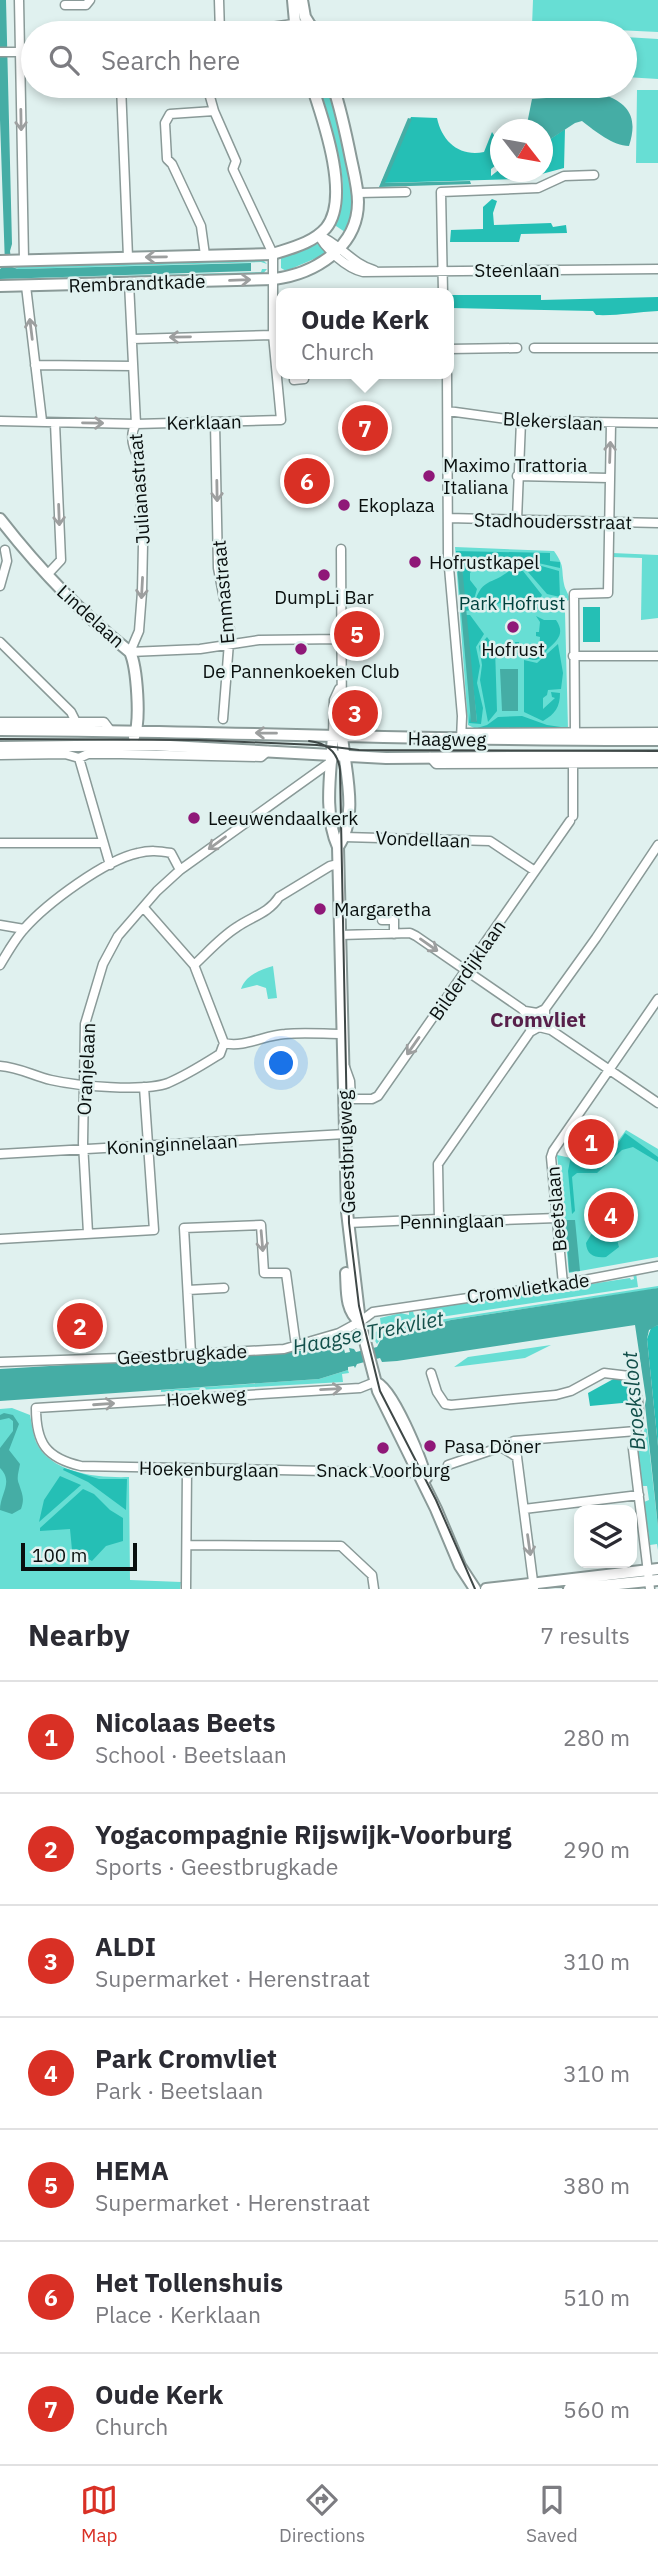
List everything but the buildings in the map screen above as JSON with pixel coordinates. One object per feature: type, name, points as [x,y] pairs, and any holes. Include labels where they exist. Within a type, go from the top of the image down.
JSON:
[{"type":"street","points":[[10,260],[15,52],[19,0]]},
{"type":"street","points":[[65,5],[86,5],[90,0]]},
{"type":"street","points":[[219,0],[220,21]]},
{"type":"street","points":[[293,0],[295,21]]},
{"type":"street","points":[[302,0],[308,21]]},
{"type":"street","points":[[0,51],[21,52]]},
{"type":"street","points":[[121,98],[128,257]]},
{"type":"street","points":[[132,339],[276,331],[273,254],[233,169],[236,160],[210,98]]},
{"type":"street","points":[[316,98],[323,118],[337,200],[327,227],[318,234],[324,245],[337,251],[354,225],[358,204],[337,98]]},
{"type":"street","points":[[205,255],[201,226],[172,164],[167,159],[165,123],[170,114],[214,111]]},
{"type":"street","points":[[443,288],[441,192],[538,188],[564,176],[594,175]]},
{"type":"street","points":[[357,193],[406,192]]},
{"type":"street","name":"Rembrandtkade","points":[[10,260],[273,254],[311,240],[318,234]]},
{"type":"street","name":"Rembrandtkade","points":[[0,286],[274,279],[306,271],[324,262],[337,251]]},
{"type":"street","name":"Steenlaan","points":[[337,251],[359,271],[658,269]]},
{"type":"street","name":"Julianastraat","points":[[129,283],[136,424],[132,430],[133,448],[139,459],[144,544],[139,631],[130,652]]},
{"type":"street","points":[[26,286],[42,421]]},
{"type":"street","points":[[454,349],[517,348]]},
{"type":"street","points":[[534,348],[658,348]]},
{"type":"street","points":[[36,365],[133,366]]},
{"type":"street","name":"Kerklaan","points":[[0,421],[136,424],[281,420],[279,379]]},
{"type":"street","points":[[447,379],[448,556],[462,737]]},
{"type":"street","name":"Blekerslaan","points":[[448,411],[520,421],[658,423]]},
{"type":"street","points":[[517,520],[520,421]]},
{"type":"street","points":[[47,575],[61,560],[55,423]]},
{"type":"street","name":"Emmastraat","points":[[215,423],[218,568],[230,630],[223,719]]},
{"type":"street","points":[[575,732],[574,594],[608,593],[611,424]]},
{"type":"street","points":[[517,476],[609,478]]},
{"type":"street","name":"Stadhoudersstraat","points":[[448,518],[658,523]]},
{"type":"street","name":"Lindelaan","points":[[0,519],[47,575],[82,611],[130,652],[134,660],[137,731]]},
{"type":"street","points":[[0,586],[7,561],[2,550],[16,540]]},
{"type":"street","points":[[337,736],[341,549]]},
{"type":"street","points":[[130,652],[229,646],[258,640],[340,639]]},
{"type":"street","points":[[0,642],[71,712],[77,724]]},
{"type":"street","points":[[573,656],[658,656]]},
{"type":"street","name":"Haagweg","points":[[0,722],[104,722],[110,730]]},
{"type":"street","name":"Haagweg","points":[[0,730],[658,740]]},
{"type":"street","points":[[128,747],[137,731],[152,745]]},
{"type":"street","name":"Haagweg","points":[[462,737],[575,732],[658,732]]},
{"type":"street","name":"Geestbrugweg","points":[[337,736],[330,797],[333,831],[341,842]]},
{"type":"street","name":"Haagweg","points":[[0,747],[152,745],[386,758],[658,756]]},
{"type":"street","name":"Haagweg","points":[[0,755],[65,754],[79,758],[88,754],[261,757],[268,751]]},
{"type":"street","name":"Geestbrugweg","points":[[336,757],[347,774],[349,817],[338,864],[349,1238],[346,1255],[348,1302],[351,1312],[360,1322],[374,1382]]},
{"type":"street","name":"Oranjelaan","points":[[88,1233],[83,1084],[85,1024],[103,964],[118,936],[157,891],[180,870],[336,757]]},
{"type":"street","name":"Haagweg","points":[[430,757],[436,764],[658,763]]},
{"type":"street","points":[[79,758],[110,865]]},
{"type":"street","name":"Bilderdijklaan","points":[[351,1099],[372,1100],[378,1096],[572,818],[573,763]]},
{"type":"street","name":"Vondellaan","points":[[341,842],[490,841],[536,871]]},
{"type":"street","points":[[0,843],[103,843]]},
{"type":"street","points":[[522,1009],[535,1013],[545,1009],[658,845]]},
{"type":"street","points":[[0,965],[24,929],[68,890],[110,865],[136,853],[155,850],[171,853],[180,870]]},
{"type":"street","points":[[194,965],[239,925],[274,904],[279,897],[338,864]]},
{"type":"street","points":[[0,1066],[9,1066],[32,1076],[74,1085],[144,1087],[166,1084],[220,1054],[224,1043],[194,965],[144,908]]},
{"type":"street","points":[[383,919],[394,920],[394,934]]},
{"type":"street","points":[[0,925],[24,929]]},
{"type":"street","points":[[340,935],[416,936],[522,1009],[531,1020],[530,1032]]},
{"type":"street","name":"Beetslaan","points":[[563,1284],[551,1157],[553,1151],[658,999]]},
{"type":"street","points":[[545,1009],[545,1021],[551,1030]]},
{"type":"street","points":[[439,1219],[438,1164],[530,1032],[539,1027],[551,1030],[658,1103]]},
{"type":"street","points":[[224,1043],[235,1046],[264,1036],[287,1033],[342,1034]]},
{"type":"street","name":"Geestbrugweg","points":[[343,1066],[350,1078],[351,1099]]},
{"type":"street","points":[[0,1239],[153,1230],[144,1087]]},
{"type":"street","name":"Koninginnelaan","points":[[0,1154],[345,1134]]},
{"type":"street","name":"Penninglaan","points":[[348,1223],[557,1218]]},
{"type":"street","points":[[191,1354],[184,1228],[261,1225],[264,1273],[286,1273],[296,1346]]},
{"type":"street","name":"Cromvlietkade","points":[[360,1322],[373,1312],[563,1284],[658,1266]]},
{"type":"street","points":[[188,1290],[225,1288]]},
{"type":"street","name":"Geestbrugkade","points":[[0,1362],[284,1349],[339,1333],[360,1322]]},
{"type":"street","points":[[431,1373],[437,1392],[445,1404],[451,1405],[556,1395],[571,1391],[604,1373],[629,1376],[639,1403],[639,1425],[633,1449],[653,1577]]},
{"type":"street","points":[[374,1382],[382,1385],[390,1396],[463,1572],[467,1589]]},
{"type":"street","name":"Hoekweg","points":[[36,1408],[360,1388],[374,1382]]},
{"type":"street","name":"Hoekenburglaan","points":[[36,1408],[36,1427],[40,1440],[51,1454],[66,1462],[91,1467],[421,1473]]},
{"type":"street","points":[[448,1465],[514,1441],[636,1431]]},
{"type":"street","points":[[529,1441],[517,1457],[534,1587]]},
{"type":"street","points":[[501,1447],[517,1457]]},
{"type":"street","points":[[186,1589],[187,1469]]},
{"type":"street","points":[[524,1509],[639,1495]]},
{"type":"street","points":[[187,1545],[341,1546],[372,1575],[374,1589]]},
{"type":"street","points":[[463,1572],[487,1588],[534,1587],[653,1577]]},
{"type":"street","points":[[463,1572],[475,1589]]},
{"type":"street","points":[[569,1589],[653,1577]]},
{"type":"green space","points":[[533,0],[658,0],[658,32],[637,31],[637,21],[532,21]]},
{"type":"green space","points":[[637,38],[658,39],[658,79],[637,78]]},
{"type":"green space","points":[[637,90],[658,90],[658,163],[636,163]]},
{"type":"green space","points":[[323,98],[333,98],[354,196],[353,214],[345,232],[333,224],[339,211],[343,187],[334,136]]},
{"type":"green space","points":[[411,117],[437,118],[448,141],[467,152],[484,152],[490,137],[490,180],[381,183]]},
{"type":"green space","points":[[565,129],[564,168],[553,171],[553,137]]},
{"type":"green space","points":[[492,199],[497,201],[493,213],[494,225],[551,223],[553,227],[566,225],[567,233],[521,234],[519,242],[450,242],[451,230],[483,229],[483,207]]},
{"type":"green space","points":[[320,243],[328,253],[286,271],[281,268],[281,257]]},
{"type":"green space","points":[[262,259],[267,264],[261,262],[18,269],[11,265]]},
{"type":"green space","points":[[262,269],[267,269],[262,275],[0,282],[0,279],[261,272]]},
{"type":"green space","points":[[454,295],[541,295],[541,300],[658,297],[658,311],[596,315],[593,311],[454,308]]},
{"type":"green space","name":"Park Hofrust","points":[[455,547],[554,551],[561,564],[570,600],[565,601],[568,729],[478,730],[468,725]]},
{"type":"green space","points":[[456,551],[550,553],[550,561],[560,562],[560,568],[538,563],[526,567],[501,560],[480,562],[470,573],[470,580],[477,589],[471,610],[465,611],[461,555],[456,555]]},
{"type":"green space","points":[[612,553],[658,555],[658,618],[641,620],[642,558],[612,557]]},
{"type":"green space","points":[[538,565],[559,571],[560,597],[547,594],[528,572]]},
{"type":"green space","points":[[513,567],[523,571],[542,595],[539,600],[541,605],[536,611],[511,609],[508,600],[492,606],[491,609],[473,610],[484,586]]},
{"type":"green space","points":[[583,607],[600,607],[600,642],[583,642]]},
{"type":"green space","points":[[465,615],[470,615],[484,634],[476,647],[480,666],[477,683],[483,708],[481,724],[469,723],[470,712],[471,722],[477,721]]},
{"type":"green space","points":[[536,616],[544,620],[556,620],[560,632],[558,639],[543,655],[534,660],[515,653],[515,642],[519,642],[519,653],[539,653],[540,637],[536,636],[536,632],[539,632],[540,622]]},
{"type":"green space","points":[[487,637],[495,648],[497,711],[488,722],[480,680],[482,665],[479,646]]},
{"type":"green space","points":[[558,644],[563,673],[561,689],[548,690],[543,698],[543,709],[555,698],[551,692],[560,693],[559,702],[554,713],[543,721],[524,712],[524,660],[537,663]]},
{"type":"green space","points":[[522,716],[561,727],[477,728],[498,717]]},
{"type":"green space","points":[[273,966],[277,998],[268,999],[266,988],[257,985],[241,989],[258,971]]},
{"type":"green space","points":[[626,1130],[658,1149],[658,1257],[569,1273],[557,1155],[571,1158],[595,1173]]},
{"type":"green space","points":[[625,1133],[658,1157],[658,1162],[633,1147],[622,1150],[597,1173],[577,1173],[572,1177],[575,1211],[572,1214],[568,1171],[571,1156],[592,1169],[602,1167]]},
{"type":"green space","points":[[592,1233],[617,1240],[619,1247],[606,1257],[592,1255],[586,1243]]},
{"type":"green space","points":[[636,1273],[638,1287],[381,1326],[380,1318],[401,1313],[409,1315],[409,1312],[413,1311],[414,1315],[422,1314],[421,1310],[630,1278],[631,1280]]},
{"type":"green space","points":[[658,1286],[649,1290],[451,1320],[382,1337],[377,1344],[374,1339],[374,1333],[381,1329]]},
{"type":"green space","points":[[658,1325],[658,1446],[647,1339],[651,1328]]},
{"type":"green space","points":[[551,1345],[525,1358],[454,1367],[468,1357]]},
{"type":"green space","points":[[348,1370],[349,1373],[342,1374],[343,1382],[161,1392],[319,1379]]},
{"type":"green space","points":[[617,1377],[628,1381],[633,1402],[590,1406],[588,1393]]},
{"type":"green space","points":[[12,1408],[30,1415],[36,1442],[43,1453],[53,1461],[90,1475],[129,1477],[130,1580],[181,1582],[180,1589],[0,1589],[0,1409]]},
{"type":"green space","points":[[645,1428],[658,1527],[658,1550],[657,1544],[650,1545],[644,1502],[649,1500],[647,1486],[642,1486],[638,1449]]},
{"type":"green space","points":[[64,1468],[99,1479],[127,1479],[126,1510],[88,1482],[63,1470]]},
{"type":"green space","points":[[60,1476],[81,1485],[39,1522],[44,1500]]},
{"type":"green space","points":[[83,1489],[94,1494],[110,1510],[123,1518],[123,1541],[106,1546],[92,1561],[72,1550],[70,1529],[40,1531],[40,1528]]},
{"type":"shaded area","points":[[0,0],[6,0],[12,267],[18,269],[251,263],[251,271],[0,279],[0,269],[5,265],[0,120]]},
{"type":"shaded area","points":[[612,98],[630,113],[632,136],[629,146],[623,145],[611,141],[582,121],[553,137],[553,119],[528,119],[532,99]]},
{"type":"shaded area","points":[[408,118],[412,119],[385,183],[470,181],[471,184],[379,187]]},
{"type":"shaded area","points":[[456,555],[461,555],[477,722],[471,722]]},
{"type":"shaded area","points":[[500,669],[518,669],[518,711],[502,711]]},
{"type":"shaded area","points":[[566,1220],[575,1220],[580,1271],[569,1272]]},
{"type":"shaded area","points":[[658,1288],[658,1325],[649,1330],[647,1339],[658,1446],[658,1527],[646,1399],[635,1325],[397,1361],[382,1362],[380,1358],[319,1379],[0,1401],[0,1369],[296,1351],[344,1349],[345,1353],[350,1352],[349,1348],[356,1352],[377,1347],[382,1337],[451,1320]]},
{"type":"shaded area","points":[[0,1415],[13,1415],[19,1424],[9,1450],[20,1464],[18,1479],[23,1502],[21,1509],[12,1514],[0,1510],[6,1478],[0,1468],[0,1448],[13,1431],[13,1421],[9,1418],[0,1420]]},
{"type":"tram line","points":[[0,739],[198,740],[317,745],[359,750],[658,751]]},
{"type":"tram line","points":[[309,741],[321,744],[334,753],[340,770],[349,1223],[359,1306],[380,1391],[436,1500],[475,1589]]},
{"type":"place","name":"Oude Kerk","points":[[365,428]]},
{"type":"place","name":"Maximo Trattoria Italiana","points":[[429,476]]},
{"type":"place","name":"Het Tollenshuis","points":[[307,481]]},
{"type":"place","name":"Ekoplaza","points":[[344,505]]},
{"type":"place","name":"Hofrustkapel","points":[[415,562]]},
{"type":"place","name":"DumpLi Bar","points":[[324,575]]},
{"type":"place","name":"Hofrust","points":[[513,627]]},
{"type":"place","name":"HEMA","points":[[357,634]]},
{"type":"place","name":"De Pannenkoeken Club","points":[[301,649]]},
{"type":"place","name":"ALDI","points":[[355,713]]},
{"type":"place","name":"Leeuwendaalkerk","points":[[194,818]]},
{"type":"place","name":"Margaretha","points":[[320,909]]},
{"type":"place","name":"Nicolaas Beets","points":[[591,1142]]},
{"type":"place","name":"Park Cromvliet","points":[[611,1215]]},
{"type":"place","name":"Yogacompagnie Rijswijk-Voorburg","points":[[80,1326]]},
{"type":"place","name":"Pasa Döner","points":[[430,1446]]},
{"type":"place","name":"Snack Voorburg","points":[[383,1448]]},
{"type":"district","name":"Cromvliet","points":[[538,1020]]},
{"type":"water label","name":"Haagse Trekvliet","points":[[368,1333]]},
{"type":"water label","name":"Broeksloot","points":[[634,1401]]}]
